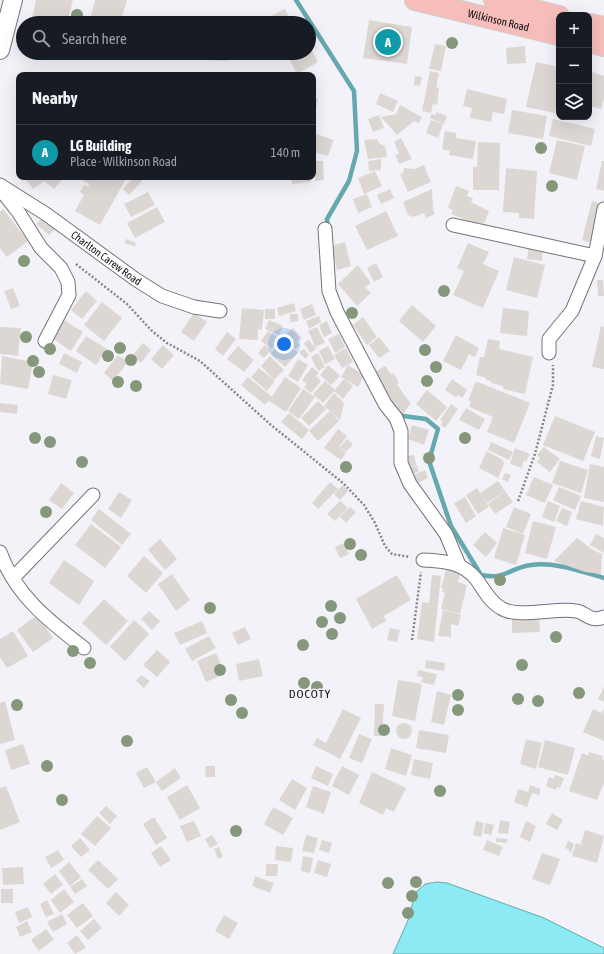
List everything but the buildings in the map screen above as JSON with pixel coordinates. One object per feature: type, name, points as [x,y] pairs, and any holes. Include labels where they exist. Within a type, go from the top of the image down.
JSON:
[{"type":"main road","name":"Wilkinson Road","points":[[416,0],[556,34]]},
{"type":"main road","name":"Wilkinson Road","points":[[494,0],[556,15]]},
{"type":"main road","points":[[592,25],[604,27]]},
{"type":"main road","points":[[592,43],[604,46]]},
{"type":"street","points":[[0,50],[13,0]]},
{"type":"street","name":"Charlton Carew Road","points":[[0,186],[46,214],[135,279],[162,296],[194,307],[220,311]]},
{"type":"street","points":[[0,189],[19,213],[41,248],[61,268],[68,282],[69,295],[45,341]]},
{"type":"street","points":[[549,353],[549,338],[572,311],[595,256],[604,209]]},
{"type":"street","points":[[453,226],[595,256]]},
{"type":"street","points":[[325,229],[330,291],[337,312],[385,404],[396,418],[401,431],[401,463],[410,484],[446,534],[459,565]]},
{"type":"street","points":[[13,578],[93,494]]},
{"type":"street","points":[[0,552],[13,578],[29,601],[45,618],[84,648]]},
{"type":"street","points":[[423,560],[448,561],[459,565],[469,572],[491,600],[501,609],[531,612],[578,610],[588,618],[604,617]]},
{"type":"path","points":[[72,261],[127,304],[151,330],[167,343],[200,361],[271,425],[343,483],[364,505],[375,523],[385,546],[392,554],[423,560],[412,640]]},
{"type":"path","points":[[518,501],[535,454],[553,385],[553,365],[549,353]]},
{"type":"water","points":[[437,882],[447,883],[544,918],[604,948],[604,954],[393,954],[409,918],[415,893],[425,884]]},
{"type":"waterway","points":[[296,0],[306,16]]},
{"type":"waterway","points":[[316,31],[354,91],[357,151],[349,181],[327,219],[328,229]]},
{"type":"waterway","points":[[398,413],[403,416],[426,419],[438,429],[429,461],[451,526],[481,575],[496,576],[524,566],[549,564],[604,578]]},
{"type":"place","name":"LG Building","points":[[388,42]]},
{"type":"district","name":"DOCOTY","points":[[310,694]]}]
